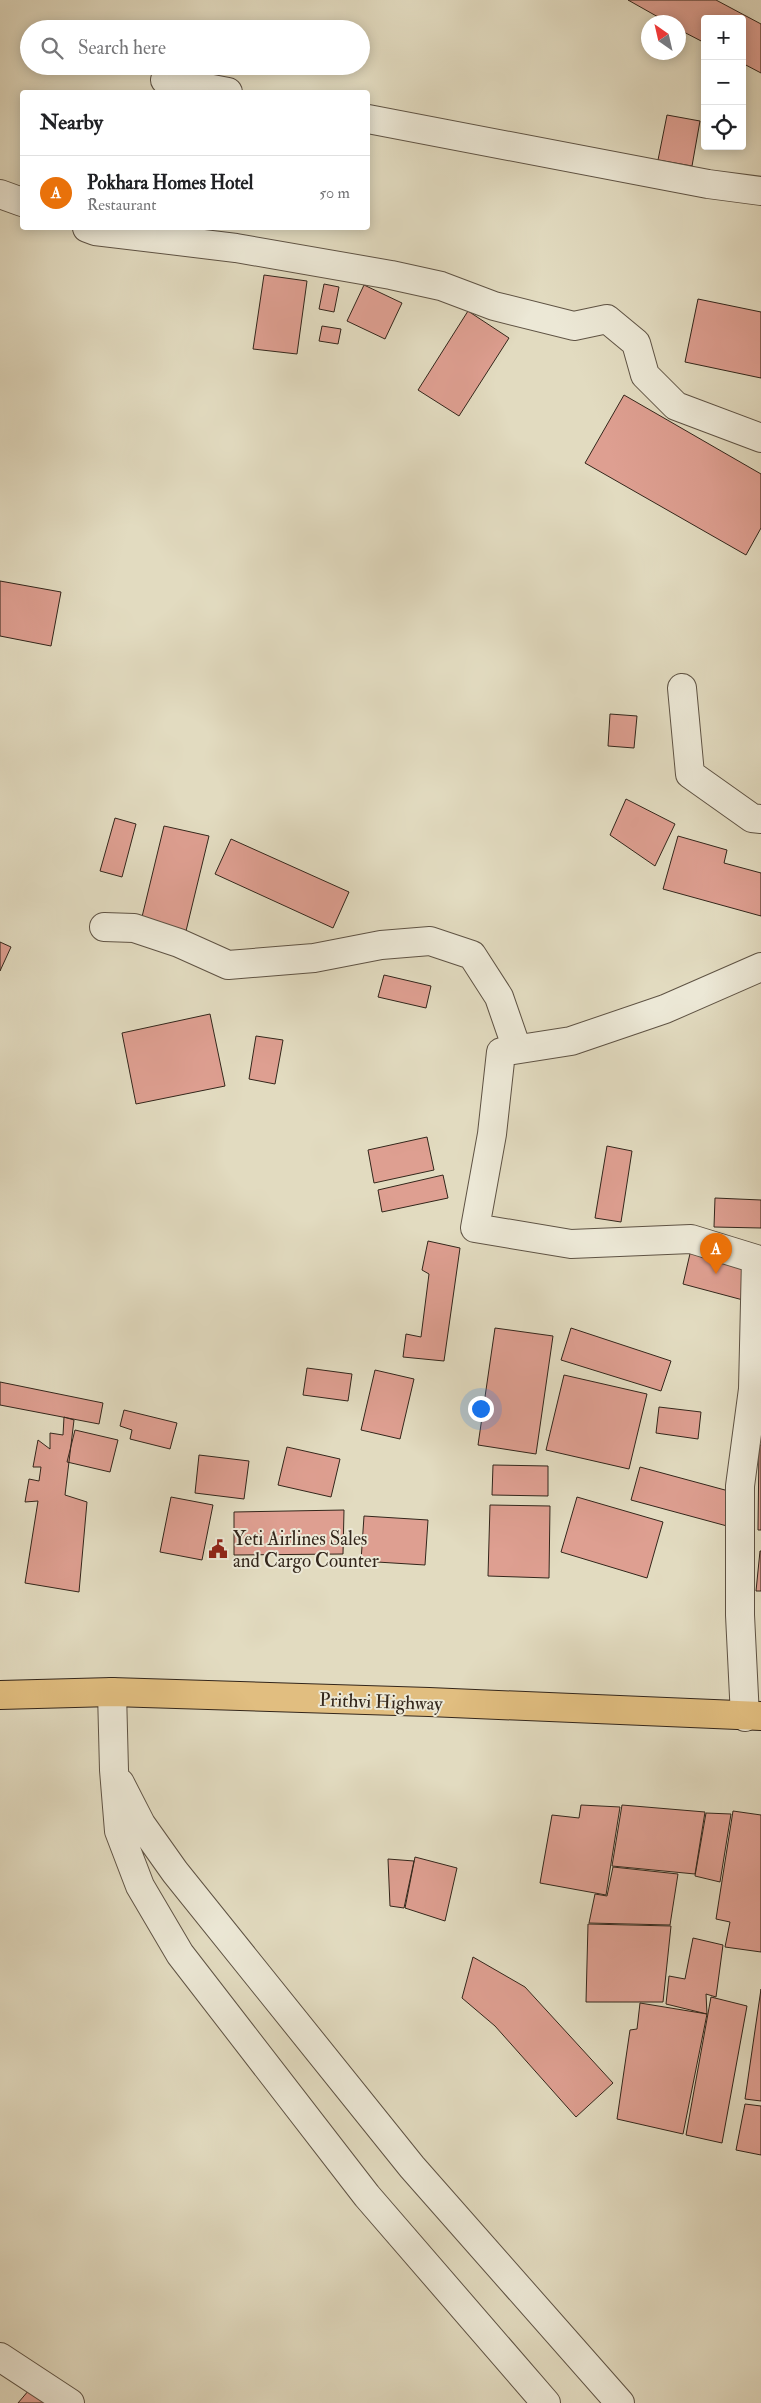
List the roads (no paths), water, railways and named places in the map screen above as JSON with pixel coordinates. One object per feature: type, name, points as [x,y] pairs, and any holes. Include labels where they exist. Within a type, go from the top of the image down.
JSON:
[{"type":"highway","name":"Prithvi Highway","points":[[0,1694],[112,1692],[429,1702],[753,1716]]},
{"type":"street","points":[[165,80],[218,90]]},
{"type":"street","points":[[370,119],[708,184],[761,191]]},
{"type":"street","points":[[0,194],[20,201]]},
{"type":"street","points":[[92,230],[236,248],[391,274],[441,286],[494,306],[574,326],[607,319],[636,343],[645,375],[676,406],[761,438]]},
{"type":"street","points":[[682,688],[690,774],[752,818],[761,819]]},
{"type":"street","points":[[104,927],[134,928],[179,943],[228,964],[314,958],[381,945],[430,941],[472,955],[499,997],[517,1049]]},
{"type":"street","points":[[753,1716],[740,1615],[740,1486],[753,1389],[756,1259],[691,1239],[571,1244],[475,1228],[492,1134],[501,1052],[571,1041],[665,1009],[761,967]]},
{"type":"street","points":[[112,1692],[114,1770],[119,1831],[140,1886],[180,1954],[367,2196],[546,2403]]},
{"type":"street","points":[[114,1770],[141,1824],[176,1872],[412,2167],[620,2403]]},
{"type":"street","points":[[0,2357],[70,2403]]},
{"type":"place","name":"Pokhara Homes Hotel","points":[[716,1274]]},
{"type":"place","name":"Yeti Airlines Sales and Cargo Counter","points":[[218,1549]]}]
